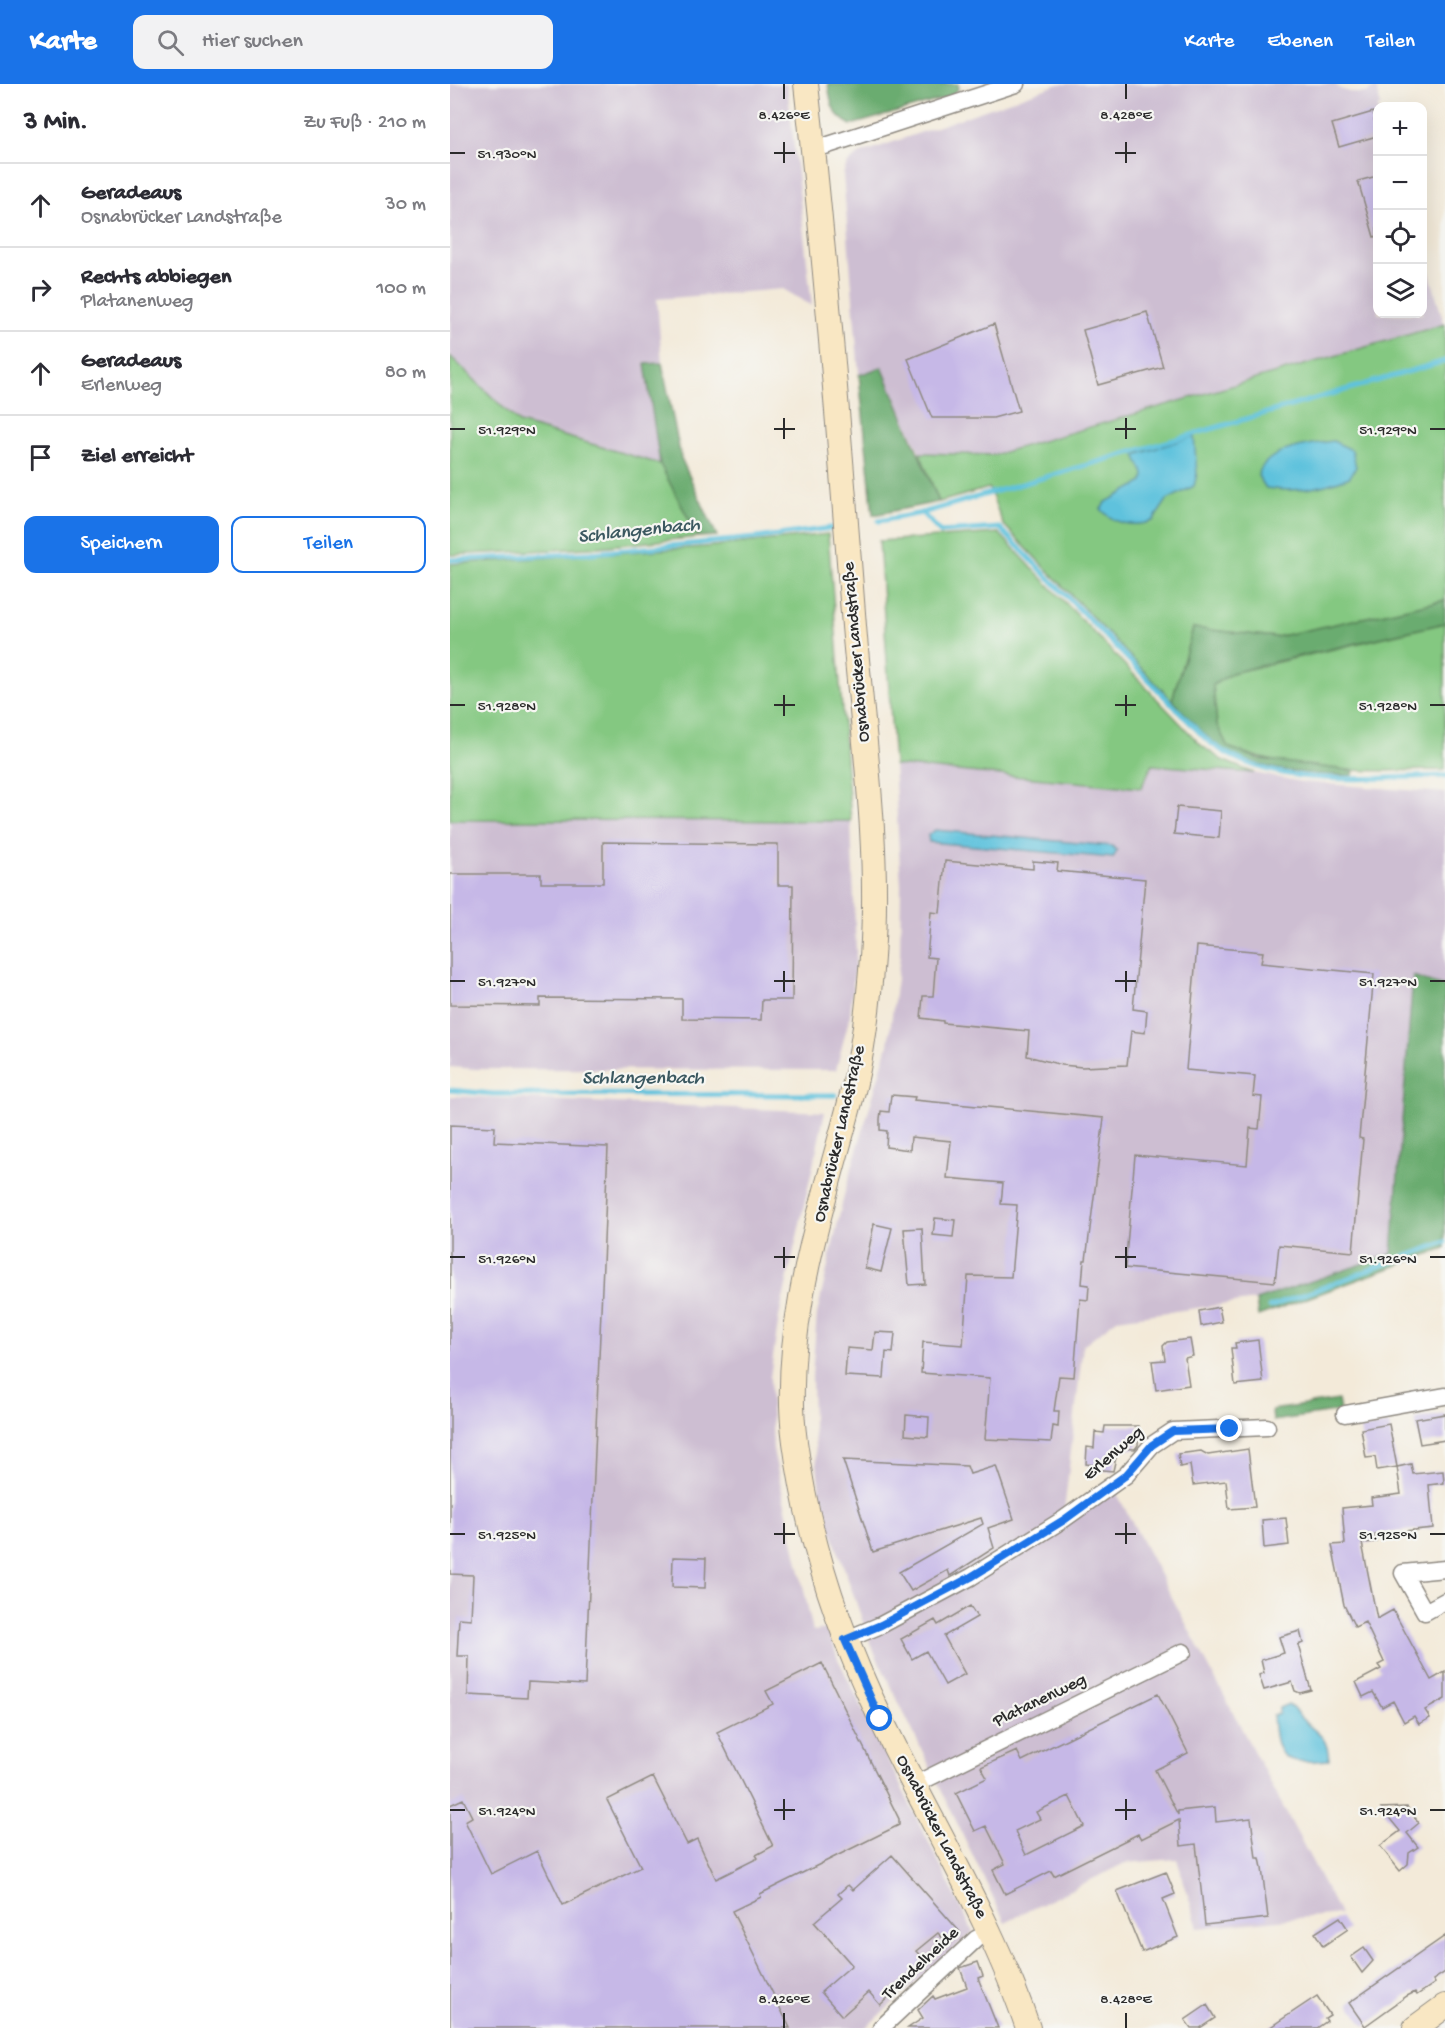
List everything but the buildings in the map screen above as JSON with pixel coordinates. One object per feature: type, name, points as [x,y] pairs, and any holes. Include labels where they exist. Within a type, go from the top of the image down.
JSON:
[{"type":"street","name":"Osnabrücker Landstraße","points":[[806,84],[870,810],[873,885],[872,954],[861,1055],[797,1316],[791,1376],[794,1434],[805,1504],[818,1559],[845,1640],[880,1719],[989,1932],[1028,2028]]},
{"type":"street","points":[[813,150],[1016,84]]},
{"type":"street","points":[[1345,1414],[1445,1396]]},
{"type":"street","name":"Erlenweg","points":[[845,1640],[881,1625],[971,1577],[1064,1520],[1126,1475],[1152,1445],[1173,1431],[1267,1427]]},
{"type":"street","points":[[1445,1569],[1403,1573],[1425,1612],[1445,1601]]},
{"type":"street","name":"Platanenweg","points":[[914,1785],[1184,1652]]},
{"type":"street","name":"Trendelheide","points":[[881,2028],[976,1940],[989,1932]]},
{"type":"street","points":[[1415,2028],[1445,2006]]},
{"type":"shaded area","points":[[450,84],[787,84],[812,306],[783,289],[657,299],[662,363],[645,364],[660,464],[519,423],[450,356]]},
{"type":"shaded area","points":[[1059,84],[1335,84],[1340,89],[1354,93],[1366,93],[1376,87],[1380,102],[1373,102],[1373,318],[1427,318],[1427,263],[1444,324],[994,455],[920,453],[882,367],[859,375],[843,174],[847,164],[859,154]]},
{"type":"shaded area","points":[[894,765],[1140,788],[1152,765],[1254,773],[1302,782],[1445,793],[1445,987],[1413,977],[1392,1254],[1256,1300],[1117,1319],[1083,1345],[1064,1512],[1115,1490],[1340,1914],[1198,1928],[1177,1859],[1125,1863],[1005,1922],[871,1645],[821,1502],[813,1426],[812,1376],[817,1314],[845,1191],[888,1045],[900,956],[901,885]]},
{"type":"shaded area","points":[[450,820],[851,821],[856,953],[850,1015],[836,1070],[475,1069],[450,1067]]},
{"type":"shaded area","points":[[450,1096],[825,1112],[779,1317],[770,1377],[773,1450],[813,1631],[828,1629],[838,1659],[973,1932],[865,2028],[450,2028]]},
{"type":"green space","points":[[828,84],[958,84],[959,88],[950,97],[851,125],[836,113]]},
{"type":"green space","points":[[1445,324],[1445,600],[1276,637],[1193,628],[1172,700],[1003,524],[989,488],[939,502],[920,453],[994,455]]},
{"type":"green space","points":[[450,356],[519,423],[660,464],[698,537],[588,548],[450,555]]},
{"type":"green space","points":[[662,363],[681,458],[717,536],[698,537],[660,464],[645,364]]},
{"type":"green space","points":[[882,367],[939,502],[873,515],[859,375]]},
{"type":"green space","points":[[999,533],[1201,745],[1222,760],[1254,773],[1152,765],[1141,788],[894,765],[879,541]]},
{"type":"green space","points":[[828,534],[851,821],[450,820],[450,564],[704,547]]},
{"type":"green space","points":[[1445,600],[1445,623],[1232,673],[1213,685],[1217,725],[1228,747],[1259,759],[1354,771],[1353,775],[1288,771],[1239,758],[1211,740],[1172,700],[1193,628],[1276,637]]},
{"type":"green space","points":[[1445,623],[1445,770],[1362,771],[1308,767],[1281,763],[1228,747],[1217,725],[1213,685],[1232,673]]},
{"type":"green space","points":[[1413,976],[1445,987],[1445,1248],[1258,1316],[1256,1300],[1392,1254]]},
{"type":"green space","points":[[1338,1400],[1340,1411],[1273,1421],[1272,1410]]},
{"type":"water","points":[[1194,436],[1197,474],[1194,486],[1167,500],[1153,521],[1139,524],[1125,523],[1112,518],[1101,509],[1106,502],[1143,482],[1144,474],[1135,455]]},
{"type":"water","points":[[1333,441],[1352,450],[1356,467],[1350,477],[1319,487],[1288,490],[1266,488],[1258,476],[1269,459],[1278,454],[1300,446]]},
{"type":"water","points":[[935,830],[1112,846],[1117,851],[1113,858],[929,842],[928,835]]},
{"type":"water","points":[[1288,1704],[1323,1739],[1329,1760],[1292,1760],[1280,1751],[1274,1731],[1273,1715],[1279,1714],[1279,1708]]},
{"type":"waterway","points":[[879,521],[922,513],[1445,361]]},
{"type":"waterway","points":[[922,513],[940,532],[1000,528],[1207,740],[1232,757],[1260,768],[1290,775],[1321,778],[1445,776]]},
{"type":"waterway","name":"Schlangenbach","points":[[450,560],[591,553],[756,538],[831,528]]},
{"type":"waterway","name":"Schlangenbach","points":[[450,1090],[493,1094],[835,1095]]},
{"type":"waterway","points":[[1270,1307],[1445,1242]]},
{"type":"route","points":[[880,1719],[845,1640],[881,1625],[971,1577],[1064,1520],[1126,1475],[1152,1445],[1173,1431],[1230,1429]]}]
